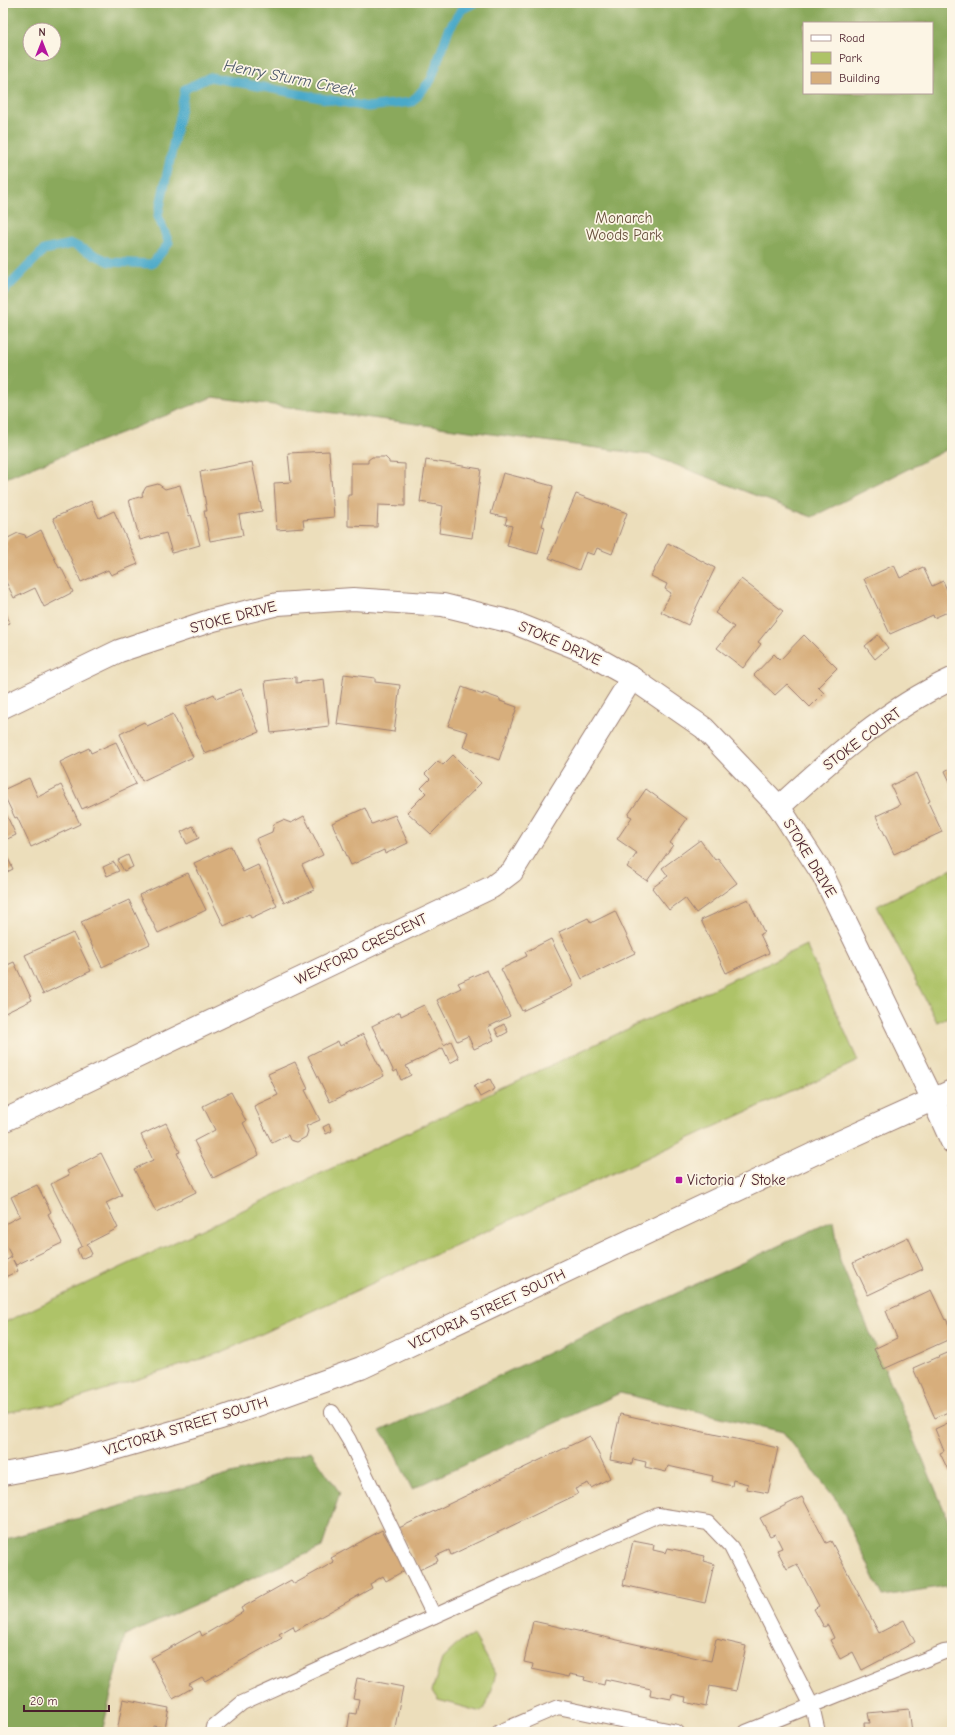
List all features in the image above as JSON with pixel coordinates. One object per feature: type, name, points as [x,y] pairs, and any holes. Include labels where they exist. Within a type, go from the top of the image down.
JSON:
[{"type":"street","name":"STOKE DRIVE","points":[[3,707],[119,651],[213,620],[278,604],[353,599],[443,605],[512,622],[582,650],[632,678],[704,728],[779,807],[823,874],[943,1095],[952,1142]]},
{"type":"street","name":"WEXFORD CRESCENT","points":[[3,1121],[492,887],[512,872],[632,678]]},
{"type":"street","name":"STOKE COURT","points":[[779,807],[811,777],[879,722],[952,679]]},
{"type":"street","name":"VICTORIA STREET SOUTH","points":[[3,1474],[69,1462],[221,1418],[361,1368],[817,1152],[943,1095]]},
{"type":"lane","points":[[332,1412],[349,1440],[434,1616]]},
{"type":"lane","points":[[212,1732],[213,1727],[242,1703],[658,1514],[708,1523],[731,1547],[812,1706],[818,1732]]},
{"type":"lane","points":[[746,1732],[944,1652],[952,1651]]},
{"type":"lane","points":[[499,1732],[558,1707],[677,1732]]},
{"type":"green space","name":"Monarch Woods Park","points":[[3,3],[952,3],[952,447],[812,517],[650,455],[213,397],[3,479]]},
{"type":"green space","points":[[952,869],[952,1015],[937,1022],[877,906]]},
{"type":"green space","points":[[806,945],[858,1061],[220,1353],[63,1403],[3,1413],[3,1323]]},
{"type":"green space","points":[[834,1220],[840,1261],[952,1529],[952,1585],[883,1596],[838,1502],[783,1432],[620,1393],[412,1489],[388,1440],[380,1431]]},
{"type":"green space","points":[[311,1451],[340,1493],[322,1547],[125,1636],[102,1732],[3,1732],[3,1540]]},
{"type":"green space","points":[[474,1635],[496,1674],[486,1706],[481,1712],[438,1700],[432,1691],[442,1659],[461,1641]]},
{"type":"building","points":[[329,451],[334,517],[303,520],[304,528],[277,530],[274,483],[291,482],[288,453]]},
{"type":"building","points":[[372,457],[385,457],[389,463],[405,464],[405,506],[378,505],[377,527],[348,526],[348,495],[351,495],[351,463],[368,463],[368,460]]},
{"type":"building","points":[[426,460],[481,469],[472,538],[439,533],[443,506],[420,502]]},
{"type":"building","points":[[252,462],[262,511],[239,515],[243,535],[210,541],[204,511],[207,511],[200,472]]},
{"type":"building","points":[[503,473],[553,486],[542,526],[545,527],[538,554],[507,546],[512,526],[505,524],[507,518],[491,514]]},
{"type":"building","points":[[158,484],[165,489],[180,485],[189,516],[191,515],[200,545],[172,553],[166,533],[140,540],[129,500],[143,496],[142,494],[146,487]]},
{"type":"building","points":[[576,494],[627,513],[612,554],[597,548],[594,555],[586,552],[579,570],[549,558]]},
{"type":"building","points":[[91,501],[99,518],[114,511],[138,564],[111,575],[108,570],[81,582],[53,518]]},
{"type":"building","points":[[41,530],[59,568],[61,567],[73,592],[44,607],[35,588],[14,598],[3,576],[3,548],[7,547],[5,544],[8,538],[18,533],[25,535],[26,538]]},
{"type":"building","points":[[668,543],[715,568],[688,625],[661,612],[671,593],[665,589],[667,584],[651,576]]},
{"type":"building","points":[[894,565],[900,578],[923,567],[932,586],[943,581],[952,601],[952,610],[934,618],[933,615],[890,634],[864,579]]},
{"type":"building","points":[[741,579],[783,611],[758,642],[761,644],[743,668],[717,648],[734,627],[715,613]]},
{"type":"building","points":[[3,607],[10,623],[3,626]]},
{"type":"building","points":[[804,635],[837,668],[818,687],[824,693],[810,707],[787,684],[775,695],[754,675],[774,654],[780,660]]},
{"type":"building","points":[[878,635],[888,648],[875,659],[865,646]]},
{"type":"building","points":[[344,674],[375,678],[375,682],[400,685],[394,732],[337,724]]},
{"type":"building","points":[[296,677],[296,683],[324,679],[329,726],[271,733],[265,681]]},
{"type":"building","points":[[462,687],[483,695],[483,693],[500,699],[500,701],[517,707],[499,760],[463,747],[468,732],[448,726]]},
{"type":"building","points":[[241,689],[259,732],[205,754],[185,707],[214,694],[216,699]]},
{"type":"building","points":[[173,714],[193,757],[142,781],[120,734],[144,722],[147,726]]},
{"type":"building","points":[[116,742],[136,784],[82,809],[60,762],[89,748],[91,753]]},
{"type":"building","points":[[453,755],[481,783],[431,834],[407,812],[426,793],[421,788],[430,779],[425,774],[438,761],[443,765]]},
{"type":"building","points":[[952,767],[952,786],[945,771]]},
{"type":"building","points":[[917,773],[942,832],[894,854],[876,816],[900,805],[891,786]]},
{"type":"building","points":[[29,778],[38,797],[61,785],[80,824],[31,847],[17,817],[15,818],[3,793],[3,790]]},
{"type":"building","points":[[646,789],[687,819],[670,843],[673,845],[647,881],[627,867],[637,853],[617,839],[632,817],[628,815]]},
{"type":"building","points":[[3,808],[16,835],[3,841]]},
{"type":"building","points":[[365,808],[372,824],[395,815],[408,843],[385,854],[384,850],[351,865],[332,823]]},
{"type":"building","points":[[304,816],[323,855],[302,865],[314,890],[284,903],[256,839],[272,832],[274,824],[283,820],[291,823]]},
{"type":"building","points":[[193,826],[199,838],[187,844],[181,832]]},
{"type":"building","points":[[700,840],[715,860],[718,858],[737,883],[696,913],[685,898],[669,910],[652,888],[668,876],[662,868]]},
{"type":"building","points":[[231,846],[243,872],[258,865],[277,906],[251,918],[249,914],[224,926],[194,863]]},
{"type":"building","points":[[3,848],[13,869],[3,874]]},
{"type":"building","points":[[128,855],[133,867],[124,871],[118,860]]},
{"type":"building","points":[[114,862],[119,871],[107,876],[103,867]]},
{"type":"building","points":[[188,873],[206,910],[158,933],[139,895]]},
{"type":"building","points":[[748,899],[764,932],[760,934],[769,953],[726,973],[701,920]]},
{"type":"building","points":[[129,900],[150,944],[102,967],[81,922]]},
{"type":"building","points":[[615,911],[635,953],[582,979],[559,932],[588,918],[591,923]]},
{"type":"building","points":[[73,933],[91,971],[43,994],[25,955]]},
{"type":"building","points":[[551,939],[574,986],[522,1011],[501,969],[527,956],[525,952]]},
{"type":"building","points":[[14,962],[32,1000],[3,1014],[3,967]]},
{"type":"building","points":[[487,970],[510,1016],[488,1027],[494,1040],[474,1049],[468,1036],[457,1041],[437,1000],[461,988],[458,983]]},
{"type":"building","points":[[424,1005],[444,1045],[451,1041],[459,1058],[450,1063],[443,1048],[406,1066],[411,1075],[401,1080],[397,1070],[394,1072],[372,1026],[400,1012],[401,1016]]},
{"type":"building","points":[[504,1024],[508,1032],[499,1037],[495,1029]]},
{"type":"building","points":[[363,1034],[384,1076],[330,1102],[308,1056],[338,1041],[340,1046]]},
{"type":"building","points":[[295,1062],[308,1089],[305,1090],[320,1120],[306,1126],[308,1131],[306,1137],[297,1142],[290,1140],[288,1135],[272,1143],[254,1106],[278,1095],[268,1074]]},
{"type":"building","points":[[490,1079],[495,1089],[480,1097],[474,1086]]},
{"type":"building","points":[[231,1092],[246,1121],[243,1123],[259,1155],[213,1178],[194,1141],[215,1130],[203,1106]]},
{"type":"building","points":[[166,1123],[180,1152],[177,1153],[196,1192],[156,1212],[134,1169],[153,1160],[141,1135]]},
{"type":"building","points":[[329,1124],[332,1131],[326,1134],[323,1127]]},
{"type":"building","points":[[101,1153],[122,1195],[106,1203],[118,1228],[87,1244],[92,1254],[81,1259],[77,1249],[82,1246],[51,1184],[69,1175],[67,1171]]},
{"type":"building","points":[[37,1185],[51,1212],[48,1214],[62,1243],[16,1265],[13,1260],[18,1271],[5,1277],[3,1272],[3,1262],[12,1257],[3,1240],[3,1225],[20,1216],[11,1197]]},
{"type":"building","points":[[908,1237],[923,1269],[868,1295],[853,1263]]},
{"type":"building","points":[[931,1290],[945,1320],[946,1319],[952,1331],[952,1338],[884,1369],[874,1349],[897,1338],[886,1311]]},
{"type":"building","points":[[952,1351],[952,1410],[935,1418],[913,1368]]},
{"type":"building","points":[[620,1414],[778,1448],[768,1493],[747,1489],[748,1484],[733,1480],[732,1486],[712,1481],[713,1476],[668,1466],[666,1472],[645,1467],[646,1462],[633,1459],[632,1464],[610,1460]]},
{"type":"building","points":[[952,1421],[952,1471],[949,1472],[940,1453],[944,1451],[935,1429]]},
{"type":"building","points":[[590,1436],[610,1478],[591,1488],[588,1483],[575,1489],[578,1494],[451,1555],[449,1550],[436,1556],[438,1561],[419,1570],[399,1528]]},
{"type":"building","points":[[802,1497],[826,1543],[831,1541],[879,1633],[904,1620],[915,1642],[862,1670],[853,1652],[840,1659],[830,1640],[834,1638],[828,1625],[824,1627],[814,1609],[819,1606],[797,1564],[787,1569],[777,1550],[782,1548],[775,1534],[770,1536],[760,1518]]},
{"type":"building","points":[[382,1530],[405,1570],[386,1581],[383,1576],[370,1584],[372,1588],[295,1631],[293,1626],[279,1634],[282,1638],[205,1681],[202,1677],[189,1684],[192,1688],[173,1699],[151,1658],[200,1631],[202,1636],[243,1612],[241,1608],[291,1580],[294,1584],[334,1562],[331,1558]]},
{"type":"building","points":[[633,1541],[654,1545],[653,1550],[666,1553],[668,1548],[705,1556],[703,1561],[714,1564],[705,1603],[623,1585]]},
{"type":"building","points":[[533,1621],[711,1661],[716,1639],[746,1646],[736,1691],[710,1686],[706,1707],[685,1702],[686,1697],[672,1694],[671,1699],[650,1695],[651,1689],[605,1679],[604,1685],[584,1680],[585,1677],[570,1674],[569,1677],[532,1669],[533,1664],[524,1662]]},
{"type":"building","points":[[357,1678],[403,1687],[394,1732],[347,1732],[350,1713],[356,1714],[359,1699],[353,1698]]},
{"type":"building","points":[[123,1699],[169,1708],[165,1728],[154,1726],[153,1732],[117,1732]]},
{"type":"building","points":[[909,1709],[912,1732],[865,1732],[864,1723],[870,1723],[868,1713]]},
{"type":"waterway","name":"Henry Sturm Creek","points":[[3,292],[44,250],[72,244],[110,262],[152,264],[169,243],[158,216],[185,89],[210,77],[368,107],[412,102],[431,80],[449,29],[461,10],[474,3]]},
{"type":"place","name":"Victoria / Stoke","points":[[679,1180]]}]
